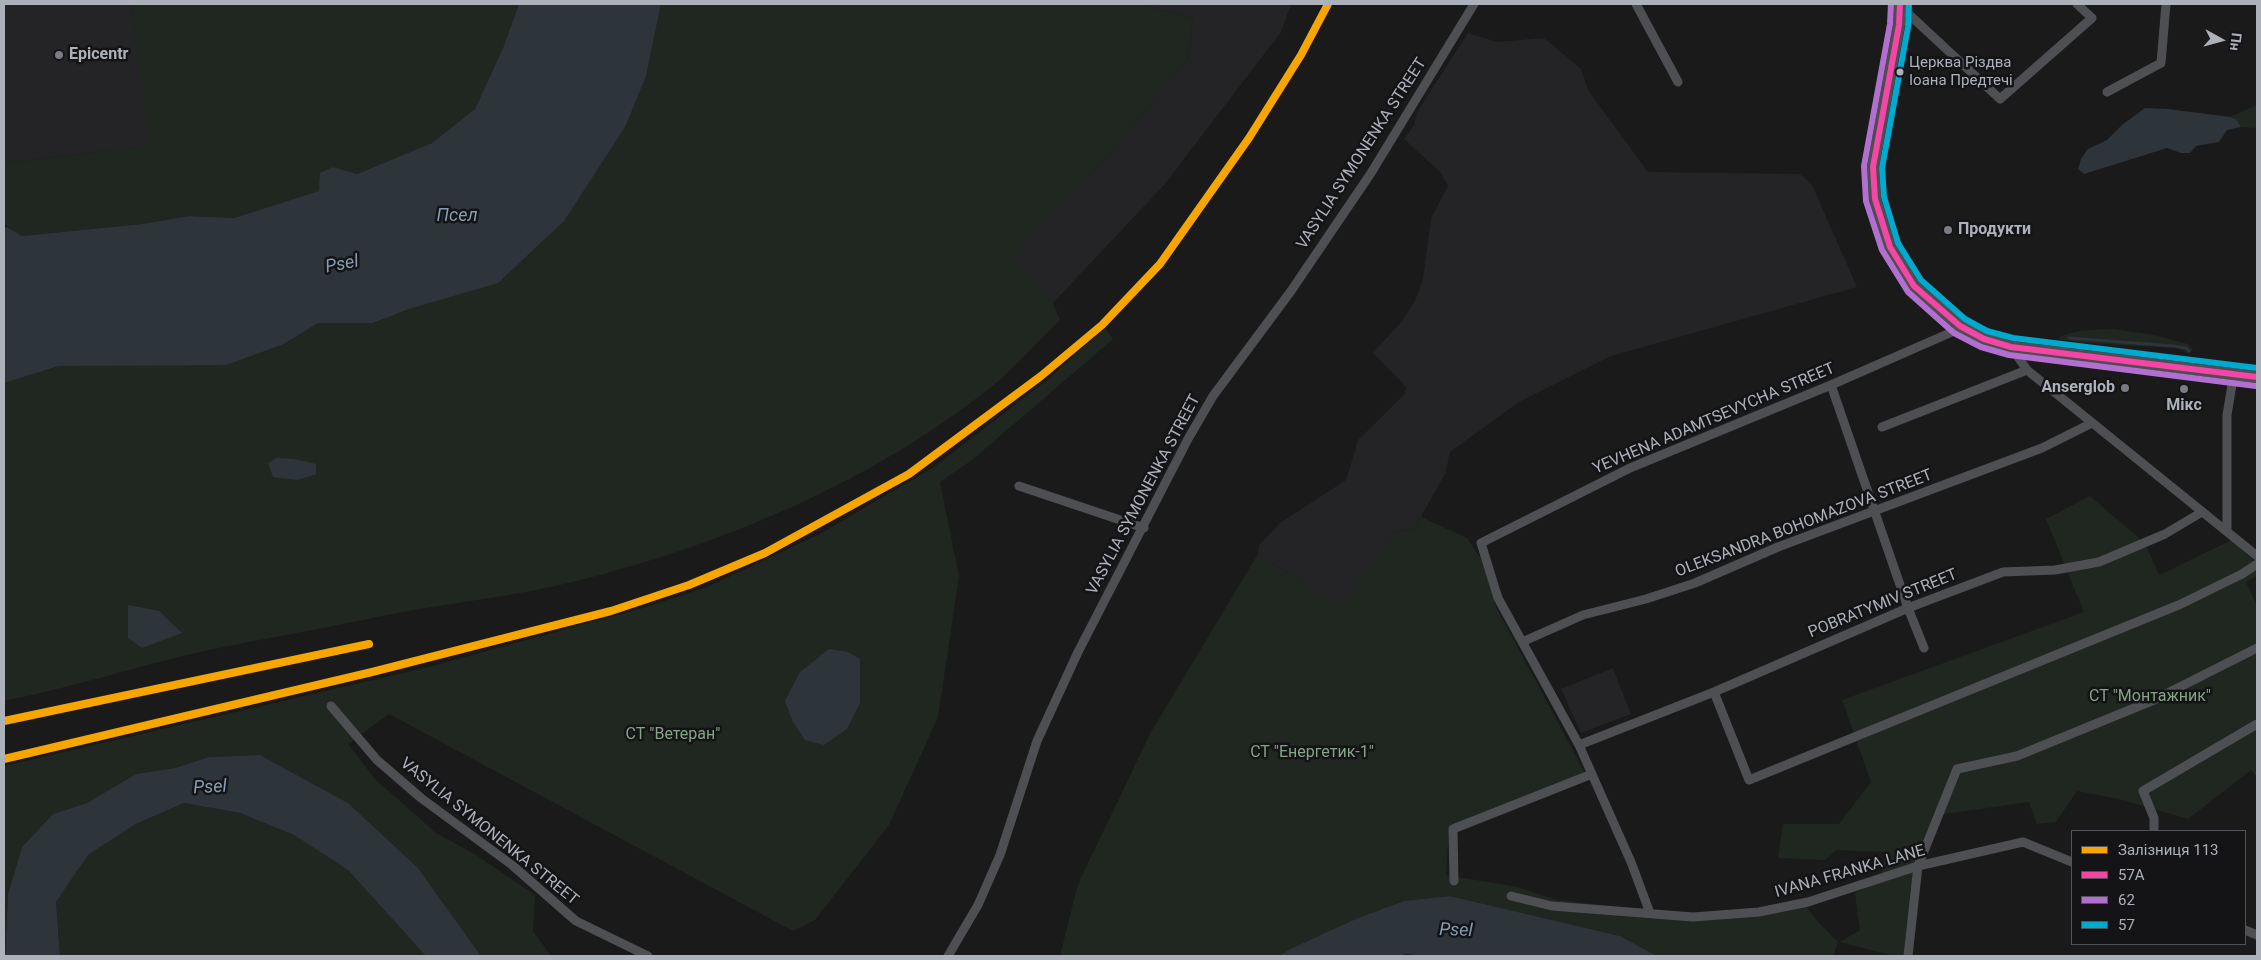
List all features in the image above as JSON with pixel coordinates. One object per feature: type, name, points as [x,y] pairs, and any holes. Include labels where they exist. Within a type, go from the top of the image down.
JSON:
[{"type":"main road","points":[[1900,5],[1899,25],[1874,167],[1875,199],[1890,248],[1914,286],[1960,326],[1984,339],[2011,347],[2257,377]]},
{"type":"street","name":"VASYLIA SYMONENKA STREET","points":[[948,956],[978,905],[1000,855],[1037,741],[1078,652],[1144,528],[1188,439],[1213,396],[1291,291],[1371,173],[1474,4]]},
{"type":"street","points":[[1636,4],[1678,82]]},
{"type":"street","points":[[1900,5],[2000,99],[2092,18],[2077,4]]},
{"type":"street","points":[[2107,92],[2161,63],[2166,4]]},
{"type":"street","name":"YEVHENA ADAMTSEVYCHA STREET","points":[[1522,642],[1498,598],[1482,543],[1630,468],[1831,385],[1952,332],[1960,326]]},
{"type":"street","points":[[2011,347],[2027,370],[2257,556]]},
{"type":"street","points":[[1882,426],[2027,370]]},
{"type":"street","points":[[2227,532],[2227,416],[2234,373]]},
{"type":"street","points":[[1831,385],[1908,608],[1924,648]]},
{"type":"street","name":"OLEKSANDRA BOHOMAZOVA STREET","points":[[1522,642],[1583,615],[1646,599],[1695,583],[1778,547],[2042,448],[2092,423]]},
{"type":"street","points":[[1018,486],[1144,528]]},
{"type":"street","name":"POBRATYMIV STREET","points":[[1579,745],[1714,692],[1908,608],[2003,572],[2055,570],[2099,562],[2165,534],[2202,512]]},
{"type":"street","points":[[1714,692],[1749,780],[2181,604],[2242,574],[2257,564]]},
{"type":"street","points":[[1522,642],[1579,745],[1632,862],[1650,913]]},
{"type":"street","points":[[1908,956],[1918,866],[1957,769],[2017,756],[2154,700],[2257,648]]},
{"type":"street","name":"VASYLIA SYMONENKA STREET","points":[[331,706],[377,760],[421,798],[512,865],[576,921],[648,956]]},
{"type":"street","points":[[2154,830],[2154,818],[2143,791],[2257,724]]},
{"type":"street","points":[[1454,881],[1454,828],[1592,774]]},
{"type":"street","name":"IVANA FRANKA LANE","points":[[1511,896],[1552,906],[1693,917],[1759,912],[1808,902],[1918,866],[2023,842],[2071,862]]},
{"type":"shaded area","points":[[4,4],[132,4],[150,146],[4,163]]},
{"type":"shaded area","points":[[1141,4],[1291,4],[1281,32],[1164,185],[1053,303],[1012,258],[1111,152],[1188,59],[1193,19]]},
{"type":"shaded area","points":[[1468,33],[1497,42],[1544,38],[1581,69],[1588,90],[1648,172],[1800,174],[1812,185],[1857,287],[1611,356],[1519,402],[1450,452],[1445,474],[1414,529],[1394,532],[1342,608],[1258,554],[1259,545],[1280,523],[1346,480],[1358,440],[1405,394],[1406,387],[1373,353],[1401,322],[1415,301],[1423,279],[1431,218],[1448,186],[1440,172],[1404,139],[1414,125],[1417,112]]},
{"type":"shaded area","points":[[1613,668],[1631,714],[1581,733],[1561,689]]},
{"type":"green space","points":[[132,4],[519,4],[503,48],[475,109],[432,143],[357,174],[333,167],[320,191],[234,218],[189,216],[142,224],[22,236],[4,224],[4,163],[149,146]]},
{"type":"green space","points":[[661,4],[1141,4],[1193,19],[1188,59],[1111,152],[1013,258],[1053,303],[1060,320],[990,388],[944,422],[896,453],[845,481],[741,529],[687,549],[632,566],[552,587],[399,613],[204,651],[4,701],[4,383],[59,366],[137,364],[284,344],[318,323],[373,323],[412,308],[646,76]]},
{"type":"green space","points":[[2257,105],[2257,128],[2241,127],[2236,119],[2230,117]]},
{"type":"green space","name":"СТ \"Ветеран\"","points":[[1105,328],[1113,339],[972,460],[940,482],[959,576],[938,717],[889,825],[815,920],[793,931],[389,714],[348,744],[375,779],[436,833],[476,855],[535,895],[533,931],[551,956],[481,956],[418,868],[348,803],[260,755],[209,757],[175,768],[136,774],[87,803],[53,814],[22,847],[8,894],[4,956],[4,766],[429,667],[643,608],[707,587],[820,534],[934,467],[1047,380]]},
{"type":"green space","points":[[2113,329],[2154,335],[2188,344],[2193,350],[2188,353],[2178,348],[2083,343],[2058,339],[2069,333]]},
{"type":"green space","name":"СТ \"Монтажник\"","points":[[2090,496],[2145,543],[2159,575],[2232,540],[2257,564],[2257,576],[2246,582],[2257,606],[2257,777],[2251,770],[2188,819],[2119,799],[2077,791],[2056,822],[2037,824],[2029,802],[1945,814],[1930,826],[1905,956],[1894,956],[1840,942],[1860,930],[1855,893],[1880,881],[1886,852],[1837,850],[1825,860],[1778,858],[1783,824],[1839,824],[1871,782],[1842,700],[2084,612],[2046,519]]},
{"type":"green space","name":"СТ \"Енергетик-1\"","points":[[1421,517],[1467,538],[1485,565],[1496,607],[1585,773],[1449,829],[1446,875],[1517,887],[1557,900],[1679,914],[1764,907],[1802,900],[1816,920],[1838,942],[1833,956],[1657,956],[1620,936],[1450,896],[1404,901],[1358,918],[1290,949],[1279,956],[1060,956],[1078,884],[1151,732],[1258,554],[1341,607],[1394,532],[1414,529]]},
{"type":"green space","points":[[184,803],[240,813],[294,835],[348,870],[426,956],[60,956],[56,902],[88,855],[134,825]]},
{"type":"water","name":"Псел","points":[[519,4],[661,4],[646,76],[625,127],[564,221],[498,283],[412,308],[373,323],[318,323],[284,344],[226,365],[59,366],[4,383],[4,228],[7,227],[22,236],[142,224],[189,216],[234,218],[319,191],[320,173],[333,167],[357,174],[432,143],[475,109],[503,48]]},
{"type":"water","points":[[2145,108],[2230,117],[2236,119],[2241,127],[2227,130],[2219,142],[2196,146],[2190,153],[2181,153],[2167,148],[2084,174],[2078,169],[2081,159],[2088,149],[2107,140],[2122,125]]},
{"type":"water","points":[[277,458],[294,459],[316,464],[316,474],[298,480],[273,477],[268,463]]},
{"type":"water","points":[[128,605],[159,611],[182,633],[142,648],[128,638]]},
{"type":"water","points":[[829,649],[848,652],[860,659],[860,703],[847,729],[824,745],[805,740],[793,722],[785,701],[800,672]]},
{"type":"water","name":"Psel","points":[[260,755],[348,803],[418,868],[481,956],[426,956],[348,870],[294,835],[240,813],[184,803],[134,825],[88,855],[56,902],[60,956],[5,956],[8,894],[22,847],[53,814],[87,803],[136,774],[175,768],[209,757]]},
{"type":"water","name":"Psel","points":[[1450,896],[1620,936],[1657,956],[1430,956],[1405,954],[1399,956],[1279,956],[1290,949],[1358,918],[1404,901]]},
{"type":"waterway","points":[[2069,338],[2173,346],[2186,348],[2189,351]]},
{"type":"rail line","name":"113","points":[[4,759],[372,672],[611,611],[689,585],[765,553],[909,474],[1041,376],[1102,325],[1160,264],[1249,138],[1301,55],[1328,4]]},
{"type":"rail line","name":"113","points":[[4,721],[369,644]]},
{"type":"transit line","name":"62","points":[[1891,4],[1890,24],[1864,166],[1866,201],[1882,250],[1908,292],[1954,333],[1981,347],[2009,355],[2256,386]]},
{"type":"transit line","name":"57А","points":[[1900,4],[1899,25],[1873,167],[1875,199],[1890,247],[1914,286],[1960,326],[1984,339],[2011,347],[2257,377]]},
{"type":"transit line","name":"57","points":[[1909,4],[1908,27],[1882,168],[1884,197],[1898,243],[1921,280],[1965,319],[1987,331],[2013,338],[2257,368]]},
{"type":"place","name":"Epicentr","points":[[59,55]]},
{"type":"place","name":"Церква Різдва Іоана Предтечі","points":[[1900,72]]},
{"type":"place","name":"Продукти","points":[[1948,230]]},
{"type":"place","name":"Anserglob","points":[[2125,388]]},
{"type":"place","name":"Мікс","points":[[2184,389]]}]
